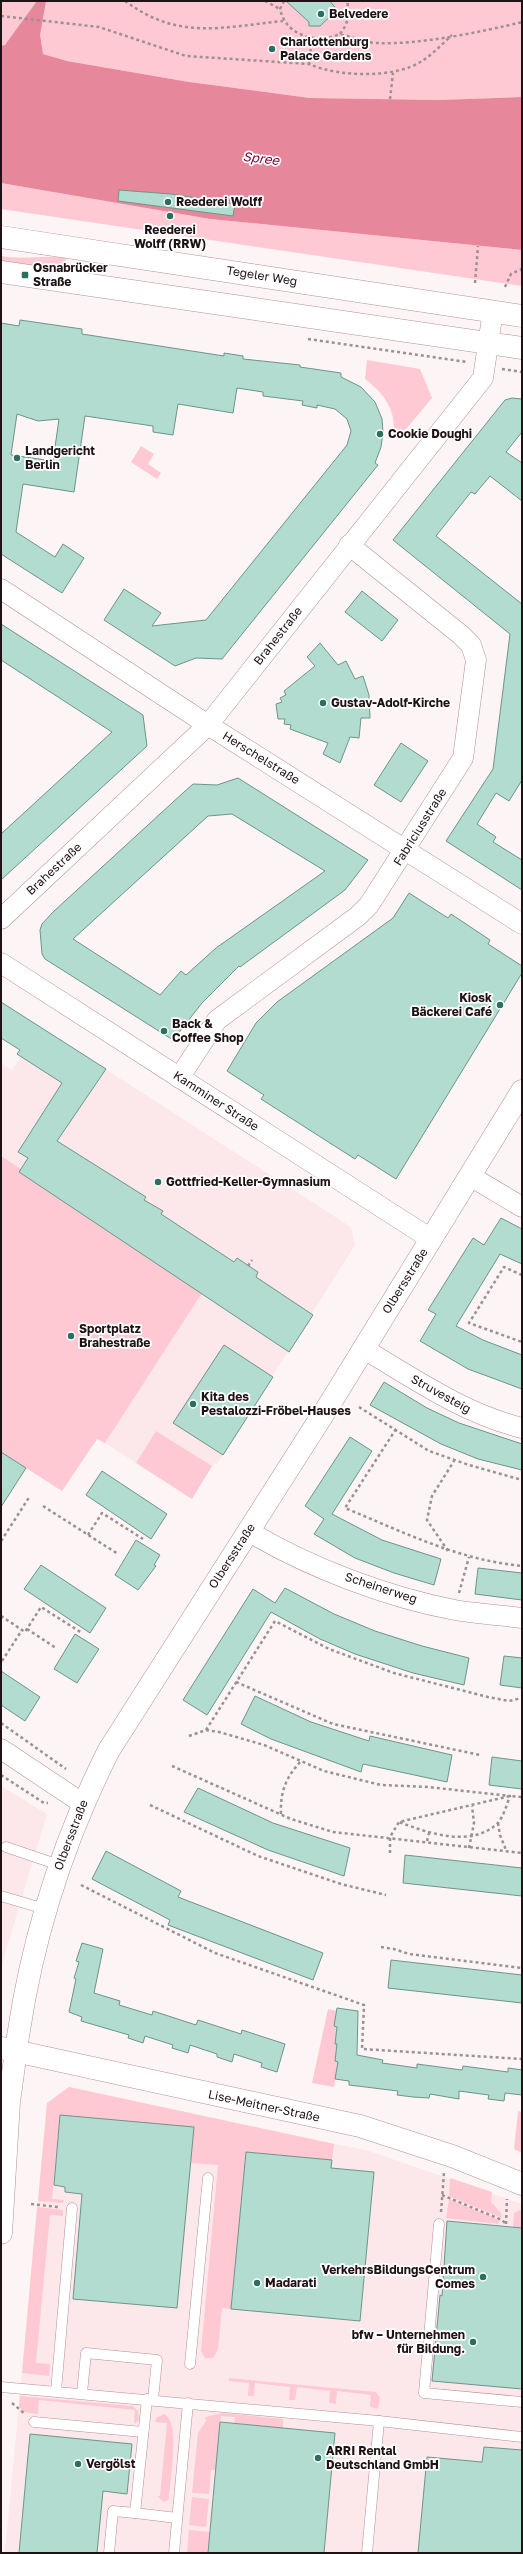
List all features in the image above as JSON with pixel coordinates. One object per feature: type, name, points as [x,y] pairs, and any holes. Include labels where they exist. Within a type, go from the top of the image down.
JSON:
[{"type":"main road","name":"Tegeler Weg","points":[[1,237],[522,316]]},
{"type":"main road","points":[[1,272],[522,348]]},
{"type":"main road","name":"Olbersstraße","points":[[1,2234],[9,2102],[8,2050],[45,1909],[59,1865],[82,1803],[109,1750],[136,1706],[364,1349],[522,1091]]},
{"type":"main road","name":"Lise-Meitner-Straße","points":[[8,2050],[360,2126],[452,2156],[514,2190]]},
{"type":"street","name":"Brahestraße","points":[[1,919],[208,725],[349,545],[483,378],[493,311]]},
{"type":"street","name":"Fabriciusstraße","points":[[179,1078],[217,1020],[358,916],[369,905],[406,850],[463,758],[476,660],[475,652],[461,634],[349,545]]},
{"type":"street","name":"Herschelstraße","points":[[1,589],[208,725],[522,924]]},
{"type":"street","name":"Kamminer Straße","points":[[1,963],[431,1239]]},
{"type":"street","points":[[470,1176],[522,1207]]},
{"type":"street","name":"Struvesteig","points":[[364,1349],[462,1407],[493,1420],[522,1428]]},
{"type":"street","name":"Scheinerweg","points":[[248,1531],[280,1549],[378,1588],[456,1610],[522,1618]]},
{"type":"street","points":[[1,1749],[82,1803]]},
{"type":"lane","points":[[6,1847],[59,1865]]},
{"type":"lane","points":[[1,1896],[45,1909]]},
{"type":"lane","points":[[190,2364],[208,2178]]},
{"type":"lane","points":[[56,2391],[72,2208]]},
{"type":"lane","points":[[439,2224],[424,2393],[522,2402]]},
{"type":"lane","points":[[82,2393],[86,2353],[157,2360],[143,2432],[135,2513]]},
{"type":"lane","points":[[1,2387],[379,2420],[522,2437]]},
{"type":"lane","points":[[174,2553],[188,2403]]},
{"type":"lane","points":[[367,2553],[379,2420]]},
{"type":"lane","points":[[34,2422],[143,2432]]},
{"type":"lane","points":[[109,2553],[114,2511],[177,2518]]},
{"type":"path","points":[[125,1],[139,11],[190,30],[283,20]]},
{"type":"path","points":[[265,1],[280,9]]},
{"type":"path","points":[[284,1],[280,9],[283,20],[295,31],[312,38],[328,38],[340,34],[345,28],[349,13],[347,1]]},
{"type":"path","points":[[1,16],[99,27],[186,56],[309,64],[320,69],[361,74],[393,72],[422,61],[452,35]]},
{"type":"path","points":[[340,34],[377,43],[452,35],[522,22]]},
{"type":"path","points":[[309,64],[312,38]]},
{"type":"path","points":[[390,99],[393,72]]},
{"type":"path","points":[[475,283],[478,246]]},
{"type":"path","points":[[505,288],[511,274],[522,270]]},
{"type":"path","points":[[507,370],[522,372]]},
{"type":"path","points":[[248,1266],[252,1260]]},
{"type":"path","points":[[522,1275],[504,1268],[470,1323],[522,1342]]},
{"type":"path","points":[[359,1407],[429,1451],[454,1461],[522,1480]]},
{"type":"path","points":[[396,1429],[345,1508],[448,1551],[493,1563],[522,1566]]},
{"type":"path","points":[[448,1551],[427,1520],[432,1496],[454,1461]]},
{"type":"path","points":[[1,1541],[30,1496]]},
{"type":"path","points":[[43,1506],[118,1554]]},
{"type":"path","points":[[88,1535],[102,1513],[143,1539]]},
{"type":"path","points":[[459,1595],[469,1557]]},
{"type":"path","points":[[1,1616],[25,1632],[41,1607],[82,1633]]},
{"type":"path","points":[[206,1730],[275,1621],[329,1649],[394,1673],[488,1697],[509,1701],[522,1698]]},
{"type":"path","points":[[27,1629],[56,1648]]},
{"type":"path","points":[[2,1661],[22,1630]]},
{"type":"path","points":[[236,1682],[333,1724],[480,1754]]},
{"type":"path","points":[[1,1723],[54,1759]]},
{"type":"path","points":[[189,1736],[206,1730],[264,1745],[324,1771],[381,1786],[428,1787],[522,1797]]},
{"type":"path","points":[[281,1814],[282,1789],[294,1768],[301,1761]]},
{"type":"path","points":[[172,1766],[281,1814],[333,1832],[427,1841],[469,1848],[506,1850],[522,1853]]},
{"type":"path","points":[[1,1775],[32,1795]]},
{"type":"path","points":[[390,1853],[390,1837],[399,1822],[510,1796]]},
{"type":"path","points":[[399,1822],[429,1833],[480,1835],[498,1823],[510,1796]]},
{"type":"path","points":[[150,1805],[258,1856],[341,1884],[386,1895]]},
{"type":"path","points":[[469,1848],[474,1823],[472,1806]]},
{"type":"path","points":[[498,1823],[500,1835],[506,1850]]},
{"type":"path","points":[[427,1841],[429,1833]]},
{"type":"path","points":[[81,1885],[215,1953],[364,2005],[362,2049],[522,2059]]},
{"type":"path","points":[[381,1947],[394,1949],[409,1954],[522,1968]]},
{"type":"path","points":[[441,2208],[444,2173]]},
{"type":"path","points":[[442,2195],[502,2220],[506,2224],[514,2190]]},
{"type":"path","points":[[31,2204],[72,2208]]},
{"type":"shaded area","name":"Charlottenburg Palace Gardens","points":[[1,1],[522,1],[522,97],[439,100],[310,98],[189,82],[67,61],[36,52],[1,46]]},
{"type":"shaded area","points":[[1,183],[210,219],[522,250],[522,286],[1,209]]},
{"type":"shaded area","points":[[1,256],[18,258],[67,258],[58,270],[1,262]]},
{"type":"shaded area","points":[[367,360],[420,369],[432,398],[401,435],[396,433],[392,414],[385,399],[378,390],[365,379]]},
{"type":"shaded area","points":[[141,446],[154,454],[148,464],[161,473],[157,479],[131,462]]},
{"type":"shaded area","name":"Gottfried-Keller-Gymnasium","points":[[40,1027],[351,1227],[355,1245],[217,1464],[215,1463],[212,1466],[156,1431],[136,1463],[105,1443],[202,1293],[19,1172],[21,1169],[1,1156],[1,1063],[12,1070]]},
{"type":"shaded area","name":"Sportplatz Brahestraße","points":[[1,1156],[21,1169],[19,1172],[202,1293],[105,1443],[97,1439],[62,1491],[1,1452]]},
{"type":"shaded area","points":[[156,1431],[212,1466],[192,1499],[136,1463]]},
{"type":"shaded area","points":[[1,1786],[47,1814],[1,1967]]},
{"type":"shaded area","points":[[328,2009],[337,2011],[334,2026],[337,2027],[335,2061],[338,2062],[334,2087],[312,2083]]},
{"type":"shaded area","points":[[69,2087],[369,2151],[522,2204],[522,2553],[5,2553],[47,2103]]},
{"type":"shaded area","points":[[69,2087],[334,2144],[332,2160],[246,2152],[231,2309],[222,2308],[218,2349],[213,2358],[205,2358],[201,2351],[218,2165],[190,2163],[60,2115],[52,2199],[64,2200],[63,2203],[38,2201],[47,2103]]},
{"type":"shaded area","points":[[518,2111],[522,2112],[522,2153],[514,2149]]},
{"type":"shaded area","points":[[450,2178],[492,2192],[491,2202],[501,2213],[502,2218],[449,2196]]},
{"type":"shaded area","points":[[449,2199],[499,2220],[498,2224],[446,2218]]},
{"type":"shaded area","points":[[37,2207],[63,2210],[63,2216],[50,2215],[36,2363],[50,2364],[49,2376],[22,2373]]},
{"type":"shaded area","points":[[522,2209],[522,2228],[513,2227],[514,2213]]},
{"type":"shaded area","points":[[229,2378],[376,2392],[380,2398],[378,2409],[370,2407],[371,2395],[337,2391],[336,2404],[329,2403],[330,2391],[297,2387],[295,2400],[289,2400],[290,2387],[255,2383],[254,2396],[248,2396],[249,2383],[229,2381]]},
{"type":"shaded area","points":[[20,2396],[133,2406],[138,2411],[139,2419],[135,2424],[135,2410],[39,2400],[38,2414],[24,2412],[19,2406]]},
{"type":"shaded area","points":[[222,2413],[283,2419],[283,2428],[234,2423],[235,2417],[221,2416],[216,2470],[211,2470],[209,2494],[192,2493],[198,2433],[206,2421],[205,2417]]},
{"type":"shaded area","points":[[164,2414],[169,2419],[172,2428],[173,2453],[169,2499],[164,2502],[157,2496],[160,2496],[167,2423],[155,2422],[156,2418]]},
{"type":"shaded area","points":[[192,2497],[209,2499],[206,2527],[189,2525]]},
{"type":"shaded area","points":[[189,2530],[210,2532],[208,2553],[187,2553]]},
{"type":"water","name":"Spree","points":[[37,1],[46,1],[40,35],[43,54],[67,61],[189,82],[310,98],[439,100],[522,97],[522,250],[210,219],[1,183],[1,46],[5,45]]},
{"type":"building","name":"Belvedere","points":[[286,1],[330,1],[337,10],[320,26],[309,26],[309,22]]},
{"type":"building","name":"Reederei Wolff","points":[[119,190],[171,194],[235,204],[233,216],[118,201]]},
{"type":"building","points":[[20,320],[82,329],[82,334],[224,356],[224,353],[243,356],[243,359],[300,365],[300,367],[341,373],[341,377],[361,387],[375,402],[382,419],[383,432],[381,447],[375,463],[378,465],[222,659],[196,658],[175,666],[104,620],[124,589],[161,613],[152,626],[206,620],[347,445],[351,431],[347,419],[335,409],[317,405],[317,408],[302,405],[303,401],[263,396],[263,392],[237,388],[233,413],[178,404],[173,435],[153,432],[153,426],[85,416],[74,492],[23,484],[16,532],[55,557],[63,544],[84,558],[62,593],[1,554],[1,323],[19,326]],"holes":[[[17,414],[38,421],[59,419],[53,461],[11,455]]]},
{"type":"building","points":[[512,398],[522,399],[522,432],[506,452],[522,463],[522,501],[490,476],[475,494],[471,492],[436,536],[522,604],[522,780],[509,801],[496,793],[477,824],[496,837],[493,842],[522,860],[522,890],[446,841],[493,769],[510,634],[393,540],[505,400]]},
{"type":"building","points":[[362,591],[398,620],[382,641],[345,612]]},
{"type":"building","points":[[1,624],[143,715],[147,746],[1,880],[1,834],[112,732],[1,660]]},
{"type":"building","name":"Gustav-Adolf-Kirche","points":[[320,643],[338,665],[346,661],[355,679],[363,676],[369,695],[370,718],[361,718],[359,738],[350,737],[340,763],[323,754],[328,743],[290,729],[291,725],[284,724],[285,719],[278,719],[276,704],[282,702],[280,698],[286,695],[284,691],[315,666],[307,657]]},
{"type":"building","points":[[401,743],[428,761],[401,802],[374,785]]},
{"type":"building","points":[[238,778],[368,860],[345,890],[240,967],[239,966],[202,1003],[173,1040],[45,959],[42,954],[40,930],[42,924],[53,912],[193,784],[217,785]],"holes":[[[232,814],[325,871],[216,948],[186,975],[181,971],[160,995],[73,939],[208,816]]]},
{"type":"building","points":[[409,893],[448,918],[451,914],[490,940],[488,944],[522,966],[522,973],[396,1179],[358,1155],[355,1159],[261,1099],[264,1095],[227,1071],[256,1023],[277,1002],[393,918]]},
{"type":"building","name":"Gottfried-Keller-Gymnasium","points":[[1,1002],[106,1069],[57,1141],[146,1197],[144,1200],[163,1211],[161,1214],[234,1262],[237,1258],[258,1272],[256,1277],[313,1315],[289,1352],[19,1172],[28,1158],[18,1152],[62,1083],[17,1054],[20,1050],[1,1038]]},
{"type":"building","points":[[501,1218],[522,1229],[522,1264],[500,1254],[456,1326],[483,1340],[522,1355],[522,1389],[468,1369],[420,1341],[436,1314],[428,1310],[473,1238],[484,1245]]},
{"type":"building","points":[[224,1345],[273,1377],[223,1455],[173,1423]]},
{"type":"building","points":[[384,1382],[427,1408],[459,1423],[522,1444],[522,1470],[478,1459],[441,1444],[370,1405]]},
{"type":"building","points":[[350,1437],[372,1451],[332,1514],[382,1540],[441,1559],[434,1585],[394,1573],[355,1558],[314,1534],[324,1519],[305,1506]]},
{"type":"building","points":[[1,1452],[26,1468],[1,1507]]},
{"type":"building","points":[[102,1471],[167,1514],[151,1539],[86,1495]]},
{"type":"building","points":[[136,1540],[160,1555],[154,1565],[156,1566],[138,1590],[115,1575]]},
{"type":"building","points":[[41,1565],[106,1608],[90,1633],[24,1589]]},
{"type":"building","points":[[478,1568],[522,1573],[522,1600],[475,1594]]},
{"type":"building","points":[[285,1588],[334,1614],[375,1631],[422,1646],[469,1658],[464,1685],[413,1673],[355,1654],[320,1639],[271,1612],[207,1715],[183,1700],[253,1589],[275,1603]]},
{"type":"building","points":[[75,1634],[99,1649],[77,1683],[54,1669]]},
{"type":"building","points":[[504,1656],[522,1658],[522,1688],[500,1685]]},
{"type":"building","points":[[1,1671],[40,1697],[25,1721],[1,1705]]},
{"type":"building","points":[[255,1696],[311,1722],[369,1741],[370,1736],[452,1755],[447,1782],[363,1764],[361,1772],[271,1739],[241,1724]]},
{"type":"building","points":[[492,1757],[522,1761],[522,1789],[489,1785]]},
{"type":"building","points":[[198,1788],[273,1823],[350,1848],[344,1876],[268,1850],[184,1812]]},
{"type":"building","points":[[106,1851],[181,1891],[178,1897],[323,1953],[313,1980],[168,1925],[170,1920],[92,1879]]},
{"type":"building","points":[[405,1855],[522,1868],[522,1896],[403,1883]]},
{"type":"building","points":[[82,1943],[103,1949],[94,1993],[120,2001],[119,2005],[152,2015],[153,2011],[196,2025],[198,2020],[241,2034],[242,2030],[285,2044],[277,2072],[261,2067],[262,2063],[234,2054],[232,2062],[217,2057],[217,2054],[190,2045],[188,2053],[172,2048],[173,2045],[145,2036],[143,2043],[128,2038],[129,2035],[81,2021],[82,2017],[69,2012],[76,1979],[74,1978],[79,1962],[76,1961]]},
{"type":"building","points":[[391,1960],[522,1975],[522,2003],[388,1988]]},
{"type":"building","points":[[337,2008],[358,2011],[357,2055],[383,2060],[382,2063],[417,2068],[417,2064],[462,2070],[463,2066],[508,2072],[508,2068],[522,2070],[522,2095],[505,2093],[504,2101],[488,2099],[489,2095],[459,2091],[459,2099],[430,2094],[429,2098],[413,2097],[397,2095],[398,2091],[349,2085],[349,2081],[335,2079],[338,2062],[335,2061],[337,2027],[334,2026]]},
{"type":"building","points":[[60,2115],[194,2127],[177,2308],[73,2299],[82,2194],[65,2192],[65,2187],[54,2185]]},
{"type":"building","points":[[246,2152],[332,2160],[331,2168],[374,2172],[360,2321],[231,2309]]},
{"type":"building","points":[[447,2221],[522,2228],[522,2389],[432,2381],[440,2295],[442,2296]]},
{"type":"building","points":[[220,2422],[335,2433],[324,2553],[208,2553]]},
{"type":"building","points":[[30,2434],[132,2444],[127,2494],[103,2491],[97,2553],[19,2553]]},
{"type":"building","points":[[484,2447],[522,2450],[522,2553],[418,2553],[427,2457],[482,2462]]},
{"type":"place","name":"Belvedere","points":[[321,14]]},
{"type":"place","name":"Charlottenburg Palace Gardens","points":[[272,49]]},
{"type":"place","name":"Reederei Wolff","points":[[168,202]]},
{"type":"place","name":"Reederei Wolff (RRW)","points":[[170,216]]},
{"type":"place","name":"Osnabrücker Straße","points":[[25,275]]},
{"type":"place","name":"Cookie Doughi","points":[[380,434]]},
{"type":"place","name":"Landgericht Berlin","points":[[17,458]]},
{"type":"place","name":"Gustav-Adolf-Kirche","points":[[323,703]]},
{"type":"place","name":"Kiosk Bäckerei Café","points":[[500,1005]]},
{"type":"place","name":"Back & Coffee Shop","points":[[164,1031]]},
{"type":"place","name":"Gottfried-Keller-Gymnasium","points":[[158,1182]]},
{"type":"place","name":"Sportplatz Brahestraße","points":[[71,1336]]},
{"type":"place","name":"Kita des Pestalozzi-Fröbel-Hauses","points":[[193,1404]]},
{"type":"place","name":"VerkehrsBildungsCentrum Comes","points":[[483,2277]]},
{"type":"place","name":"Madarati","points":[[257,2283]]},
{"type":"place","name":"bfw – Unternehmen für Bildung.","points":[[473,2342]]},
{"type":"place","name":"ARRI Rental Deutschland GmbH","points":[[318,2458]]},
{"type":"place","name":"Vergölst","points":[[78,2464]]}]
